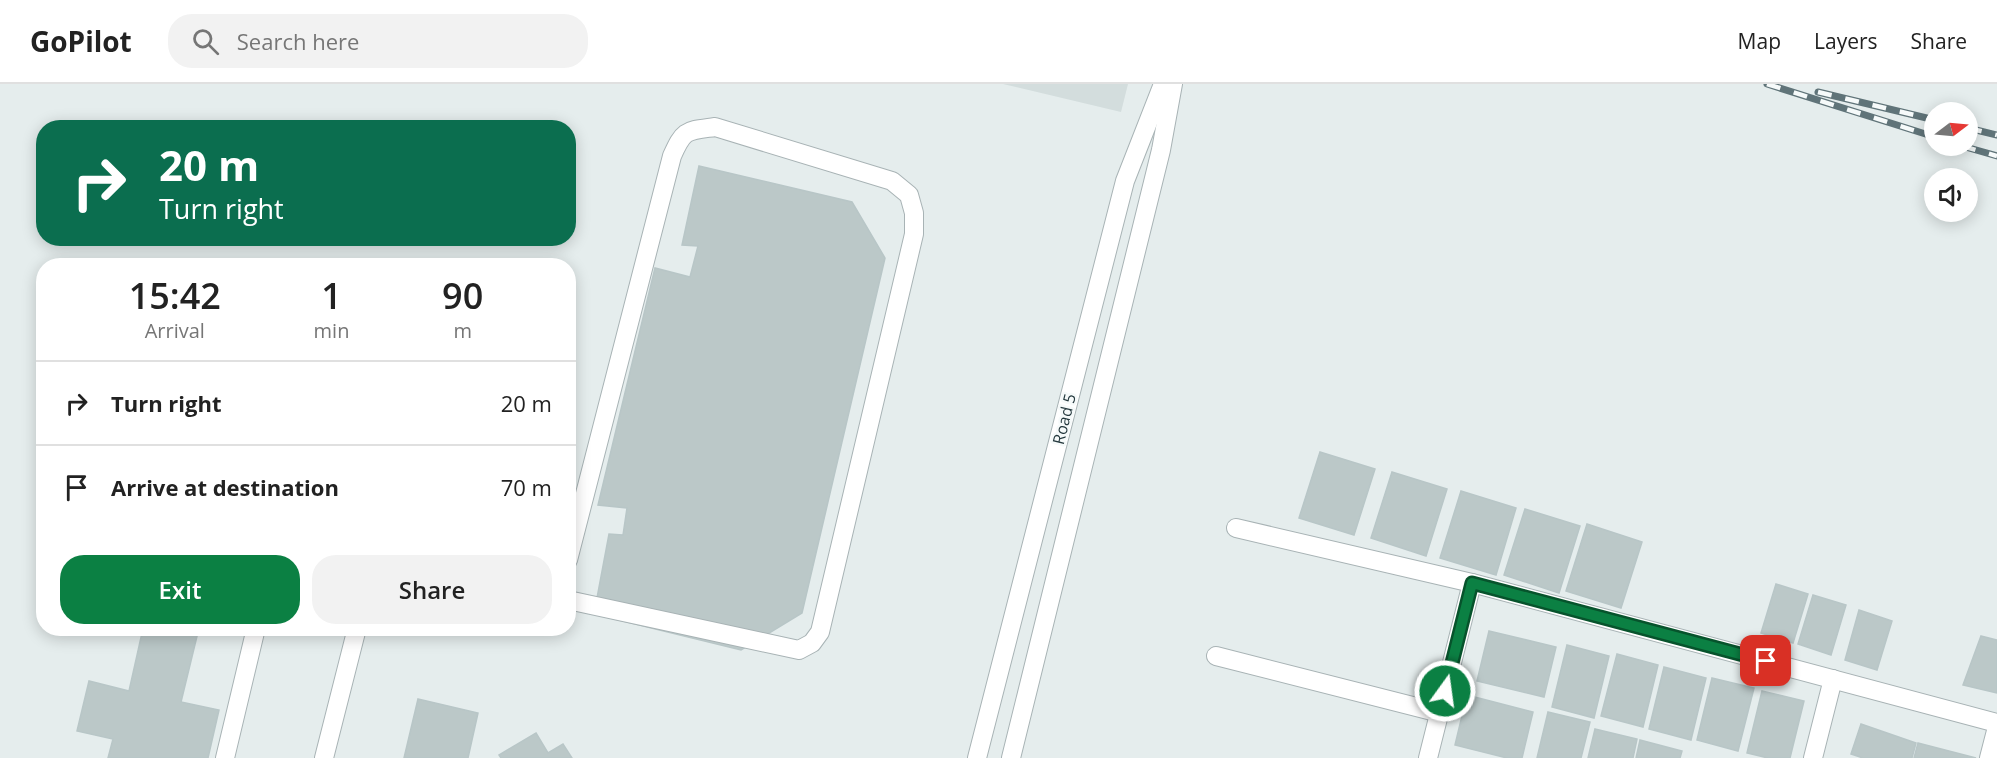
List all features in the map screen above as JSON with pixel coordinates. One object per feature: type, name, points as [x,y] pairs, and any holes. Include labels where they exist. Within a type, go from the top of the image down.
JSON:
[{"type":"street","name":"Road 5","points":[[977,758],[1125,181],[1163,84]]},
{"type":"street","name":"Road 5","points":[[1011,758],[1161,150],[1173,84]]},
{"type":"street","points":[[576,529],[672,156],[681,136],[693,130],[715,127],[892,182],[909,195],[914,213],[914,234],[820,632],[812,644],[799,650],[576,602]]},
{"type":"street","points":[[1236,528],[1472,583],[1997,725],[1989,758]]},
{"type":"street","points":[[1428,758],[1472,583]]},
{"type":"street","points":[[225,758],[254,636]]},
{"type":"street","points":[[324,758],[355,636]]},
{"type":"street","points":[[1216,656],[1440,713]]},
{"type":"street","points":[[1813,758],[1833,679]]},
{"type":"shaded area","points":[[1003,84],[1128,84],[1121,112]]},
{"type":"building","points":[[699,166],[852,202],[885,258],[802,613],[741,650],[594,614],[609,534],[623,535],[627,508],[598,505],[655,268],[690,277],[698,246],[682,245]]},
{"type":"building","points":[[1320,452],[1375,469],[1354,535],[1299,518]]},
{"type":"building","points":[[1392,472],[1447,489],[1426,556],[1371,538]]},
{"type":"building","points":[[1461,491],[1516,508],[1496,575],[1440,558]]},
{"type":"building","points":[[1525,509],[1580,526],[1559,593],[1504,575]]},
{"type":"building","points":[[1587,524],[1642,542],[1621,608],[1566,591]]},
{"type":"building","points":[[1776,584],[1808,594],[1793,643],[1761,633]]},
{"type":"building","points":[[1813,595],[1846,605],[1831,655],[1798,644]]},
{"type":"building","points":[[1859,610],[1892,621],[1877,670],[1845,660]]},
{"type":"building","points":[[1489,631],[1556,647],[1544,697],[1477,681]]},
{"type":"building","points":[[141,636],[197,636],[181,702],[219,710],[208,758],[108,758],[113,739],[77,731],[89,681],[129,691]]},
{"type":"building","points":[[1981,636],[1997,640],[1997,693],[1963,685]]},
{"type":"building","points":[[1567,645],[1609,656],[1594,718],[1552,707]]},
{"type":"building","points":[[1617,654],[1658,665],[1643,727],[1601,716]]},
{"type":"building","points":[[1664,667],[1706,678],[1691,740],[1649,729]]},
{"type":"building","points":[[1712,678],[1754,688],[1738,751],[1697,740]]},
{"type":"building","points":[[1762,691],[1804,701],[1790,758],[1768,758],[1747,753]]},
{"type":"building","points":[[1467,695],[1533,712],[1522,758],[1507,758],[1455,745]]},
{"type":"building","points":[[418,699],[478,713],[468,758],[404,758]]},
{"type":"building","points":[[1548,712],[1590,722],[1581,758],[1537,758]]},
{"type":"building","points":[[1861,724],[1916,743],[1912,758],[1863,758],[1851,754]]},
{"type":"building","points":[[1595,729],[1637,739],[1633,758],[1588,758]]},
{"type":"building","points":[[536,733],[548,753],[563,744],[572,758],[501,758],[499,755]]},
{"type":"building","points":[[1640,740],[1682,751],[1680,758],[1636,758]]},
{"type":"building","points":[[1918,743],[1976,758],[1914,758]]},
{"type":"railway","points":[[1767,84],[1924,134]]},
{"type":"railway","points":[[1818,92],[1924,117]]},
{"type":"railway","points":[[1978,130],[1997,135]]},
{"type":"railway","points":[[1978,151],[1997,156]]},
{"type":"route","points":[[1445,691],[1472,583],[1766,661]]}]
